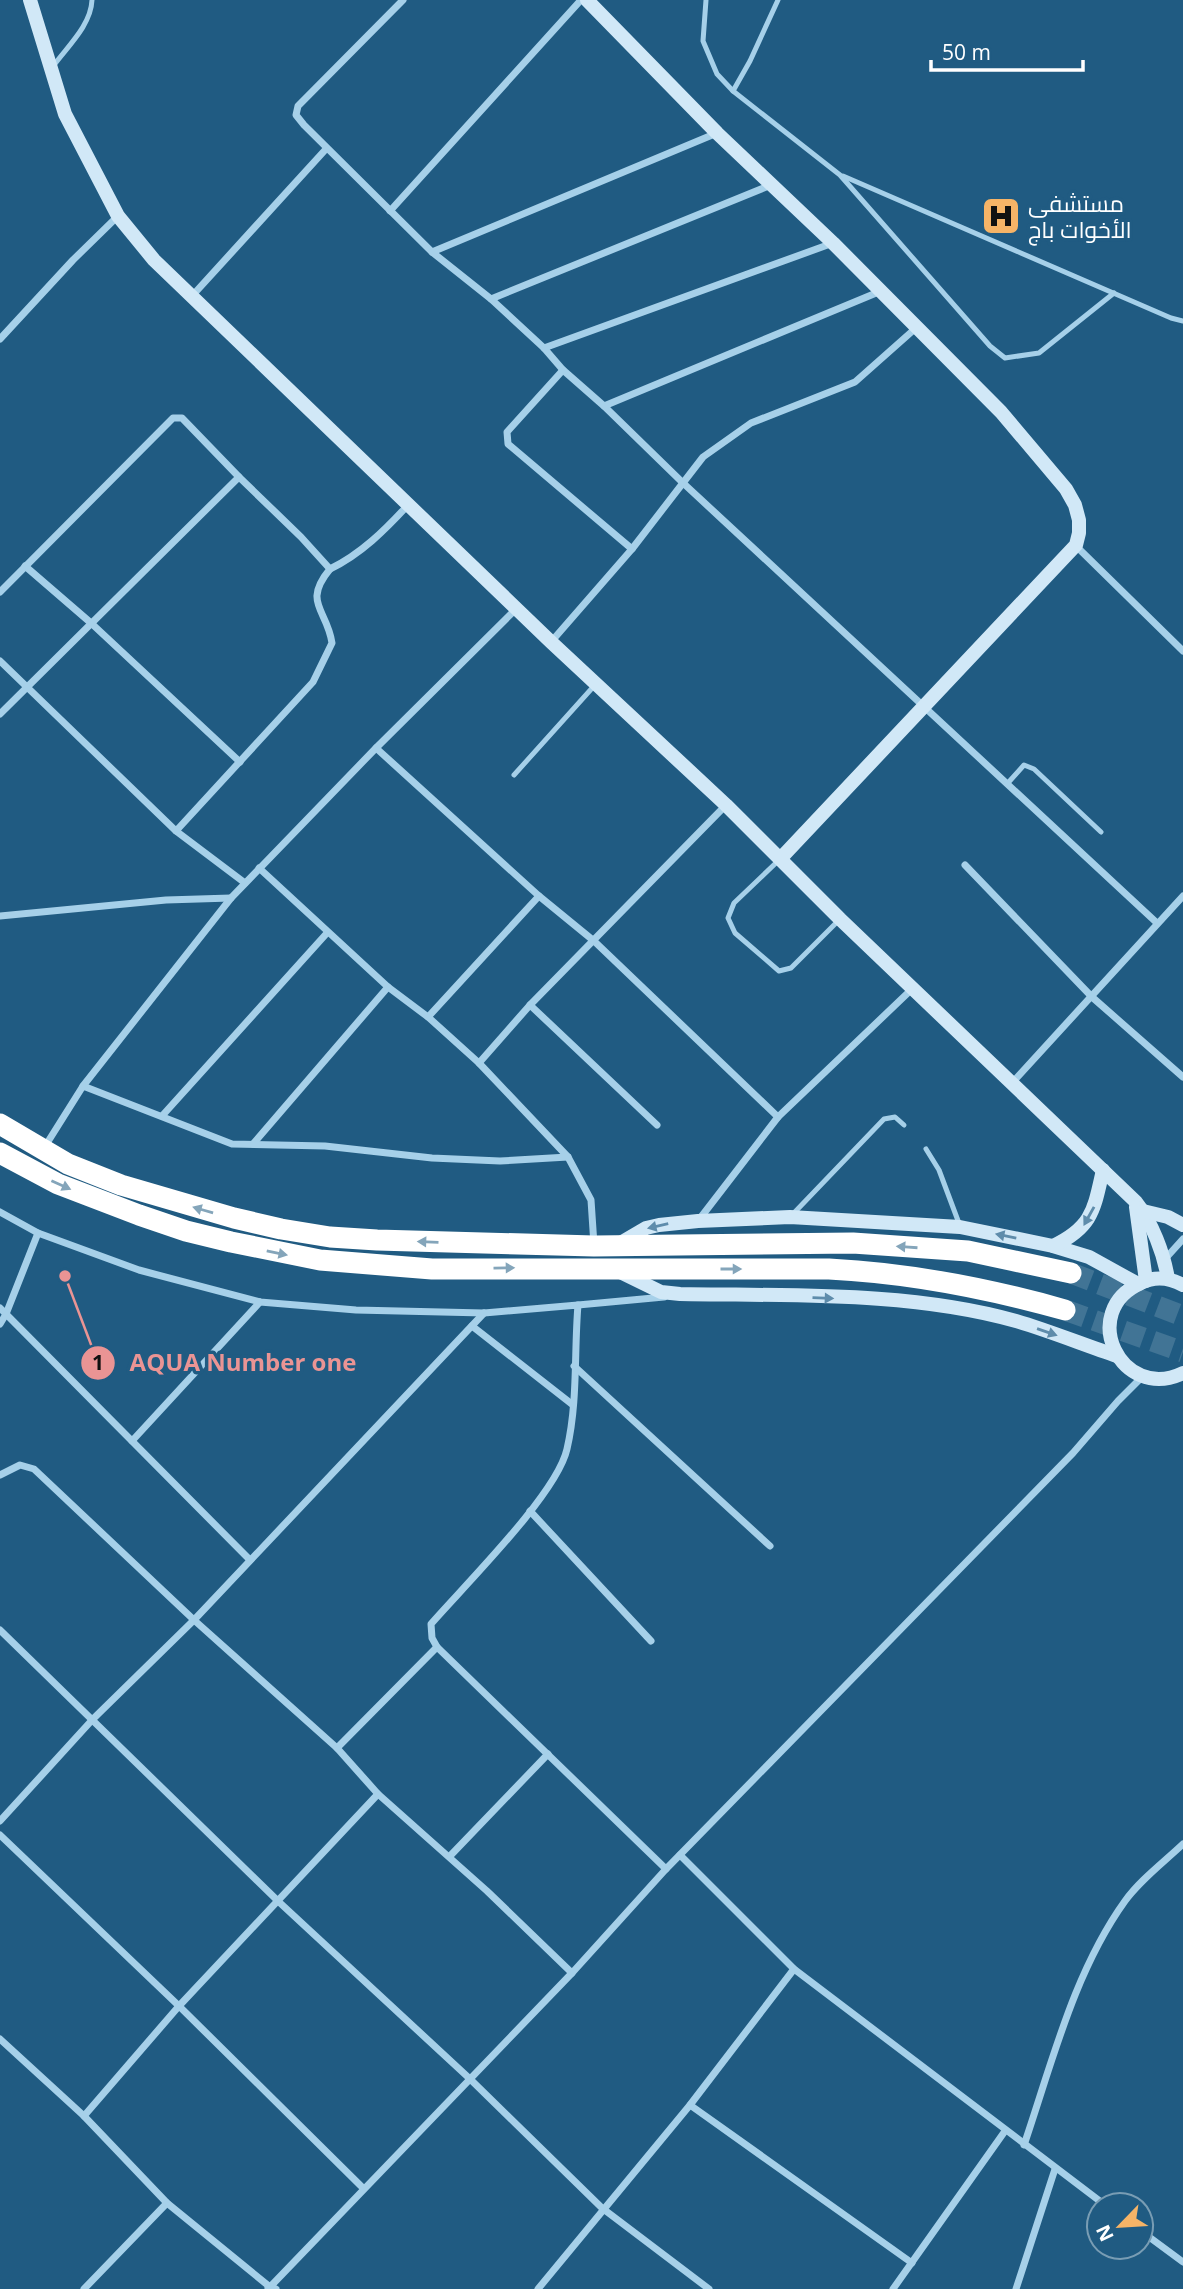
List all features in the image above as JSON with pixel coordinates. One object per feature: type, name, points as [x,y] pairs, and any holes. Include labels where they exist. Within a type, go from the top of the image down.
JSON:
[{"type":"highway","points":[[0,1124],[68,1164],[121,1185],[234,1218],[330,1237],[594,1246],[853,1243],[968,1251],[1071,1273]]},
{"type":"highway","points":[[0,1153],[58,1184],[139,1216],[278,1254],[368,1266],[419,1268],[876,1272],[975,1287],[1065,1310]]},
{"type":"main road","points":[[30,0],[65,114],[118,216],[153,260],[551,642],[726,805],[840,919],[1103,1170],[1139,1207],[1164,1259],[1168,1279]]},
{"type":"main road","points":[[587,0],[717,133],[833,243],[1001,412],[1066,489],[1075,505],[1079,520],[1076,545],[781,858]]},
{"type":"main road","points":[[1053,1246],[1070,1238],[1088,1222],[1093,1214],[1103,1170]]},
{"type":"main road","points":[[1139,1207],[1183,1224]]},
{"type":"main road","points":[[1139,1207],[1142,1282]]},
{"type":"main road","points":[[615,1246],[659,1224],[698,1221],[790,1217],[960,1227],[1053,1246],[1089,1257],[1142,1282]]},
{"type":"main road","points":[[614,1268],[651,1288],[680,1294],[880,1300],[948,1308],[1015,1321],[1117,1356]]},
{"type":"main road","points":[[1180,1377],[1158,1379],[1143,1376],[1128,1368],[1117,1356],[1111,1341],[1111,1314],[1122,1295],[1142,1282],[1168,1279],[1183,1285]]},
{"type":"street","points":[[403,0],[298,106],[296,115],[326,149],[432,252],[491,299],[544,348],[563,370],[682,482],[1157,923]]},
{"type":"street","points":[[390,211],[581,0]]},
{"type":"street","points":[[432,252],[717,133]]},
{"type":"street","points":[[191,296],[326,149]]},
{"type":"street","points":[[491,299],[771,186]]},
{"type":"street","points":[[0,338],[118,216]]},
{"type":"street","points":[[544,348],[833,243]]},
{"type":"street","points":[[604,406],[881,291]]},
{"type":"street","points":[[551,642],[632,549],[704,457],[751,423],[855,382],[917,327]]},
{"type":"street","points":[[563,370],[507,432],[508,444],[632,549]]},
{"type":"street","points":[[0,592],[173,418],[182,418],[330,569]]},
{"type":"street","points":[[0,714],[239,477]]},
{"type":"street","points":[[176,831],[313,682],[332,643],[317,601],[316,589],[330,569],[385,531],[408,505]]},
{"type":"street","points":[[1076,545],[1183,651]]},
{"type":"street","points":[[25,566],[91,623],[240,762]]},
{"type":"street","points":[[43,1150],[83,1086],[245,883],[376,747],[516,608]]},
{"type":"street","points":[[0,661],[176,831],[245,883]]},
{"type":"street","points":[[376,747],[539,896],[594,941],[778,1117]]},
{"type":"street","points":[[479,1063],[530,1005],[726,805]]},
{"type":"street","points":[[965,865],[1092,998],[1183,1077]]},
{"type":"street","points":[[259,868],[327,933],[479,1063],[568,1157],[592,1200],[594,1246]]},
{"type":"street","points":[[428,1017],[539,896]]},
{"type":"street","points":[[1012,1084],[1183,896]]},
{"type":"street","points":[[0,916],[166,900],[232,898]]},
{"type":"street","points":[[162,1116],[327,933]]},
{"type":"street","points":[[253,1144],[388,987]]},
{"type":"street","points":[[698,1221],[778,1117],[913,988]]},
{"type":"street","points":[[530,1005],[657,1125]]},
{"type":"street","points":[[83,1086],[232,1144],[326,1146],[432,1158],[500,1161],[568,1157]]},
{"type":"street","points":[[0,1212],[38,1233],[139,1270],[260,1302],[356,1310],[484,1312],[680,1294]]},
{"type":"street","points":[[0,1324],[3,1311],[38,1233]]},
{"type":"street","points":[[1164,1259],[1183,1239]]},
{"type":"street","points":[[132,1441],[260,1302]]},
{"type":"street","points":[[578,1305],[573,1405],[567,1452],[530,1511],[431,1624],[432,1638],[437,1647],[666,1869]]},
{"type":"street","points":[[3,1311],[250,1560]]},
{"type":"street","points":[[0,1821],[93,1719],[194,1620],[484,1312]]},
{"type":"street","points":[[472,1326],[573,1405]]},
{"type":"street","points":[[574,1366],[770,1546]]},
{"type":"street","points":[[0,2039],[84,2116],[167,2203],[272,2288],[363,2188],[572,1973],[666,1869],[1073,1452],[1143,1376]]},
{"type":"street","points":[[0,1475],[20,1465],[34,1469],[194,1620],[337,1748],[378,1794],[450,1857],[572,1973]]},
{"type":"street","points":[[530,1511],[651,1641]]},
{"type":"street","points":[[0,1630],[279,1902],[469,2078],[602,2208],[708,2289]]},
{"type":"street","points":[[337,1748],[437,1647]]},
{"type":"street","points":[[450,1857],[548,1754]]},
{"type":"street","points":[[84,2116],[179,2006],[378,1794]]},
{"type":"street","points":[[0,1835],[179,2006],[363,2188]]},
{"type":"street","points":[[1024,2145],[1077,1993],[1098,1946],[1126,1899],[1183,1844]]},
{"type":"street","points":[[680,1855],[794,1969],[1086,2191]]},
{"type":"street","points":[[538,2289],[602,2208],[690,2105],[794,1969]]},
{"type":"street","points":[[690,2105],[912,2263]]},
{"type":"street","points":[[893,2289],[1005,2131]]},
{"type":"street","points":[[1016,2289],[1055,2169]]},
{"type":"street","points":[[84,2289],[167,2203]]},
{"type":"street","points":[[1155,2241],[1183,2262]]},
{"type":"lane","points":[[50,70],[79,33],[86,21],[92,0]]},
{"type":"lane","points":[[706,0],[703,41],[717,74],[733,91],[840,175],[982,337],[1005,358],[1039,353],[1114,293]]},
{"type":"lane","points":[[733,91],[778,0]]},
{"type":"lane","points":[[840,175],[1183,321]]},
{"type":"lane","points":[[514,775],[596,683]]},
{"type":"lane","points":[[1007,784],[1024,765],[1034,769],[1101,832]]},
{"type":"lane","points":[[781,858],[734,903],[728,918],[735,933],[779,971],[791,968],[840,919]]},
{"type":"lane","points":[[790,1217],[884,1119],[895,1117],[904,1125]]},
{"type":"lane","points":[[926,1149],[939,1170],[960,1227]]},
{"type":"tunnel","points":[[1071,1273],[1183,1316]]},
{"type":"tunnel","points":[[1065,1310],[1183,1352]]},
{"type":"place","name":"مستشفى الأخوات باج","points":[[1001,216]]},
{"type":"place","name":"AQUA Number one","points":[[65,1276]]}]
